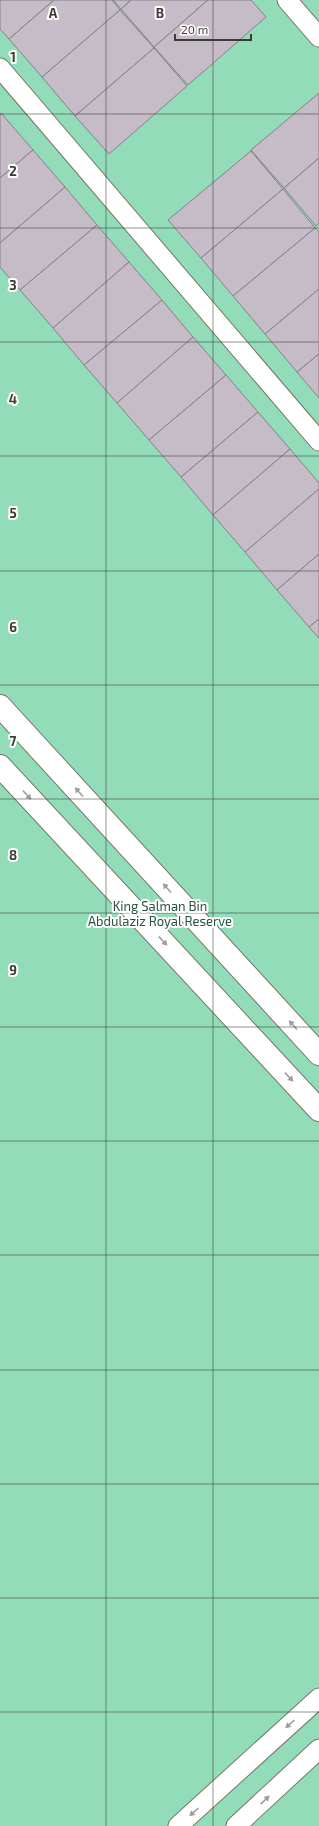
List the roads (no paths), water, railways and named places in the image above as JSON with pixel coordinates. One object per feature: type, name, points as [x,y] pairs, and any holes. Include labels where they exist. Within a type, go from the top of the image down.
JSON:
[{"type":"street","points":[[287,0],[319,37]]},
{"type":"street","points":[[0,68],[319,441]]},
{"type":"street","points":[[0,706],[319,1054]]},
{"type":"street","points":[[0,766],[319,1110]]},
{"type":"street","points":[[178,1826],[319,1698]]},
{"type":"street","points":[[236,1826],[319,1749]]},
{"type":"park label","name":"King Salman Bin Abdulaziz Royal Reserve","points":[[160,914]]}]
